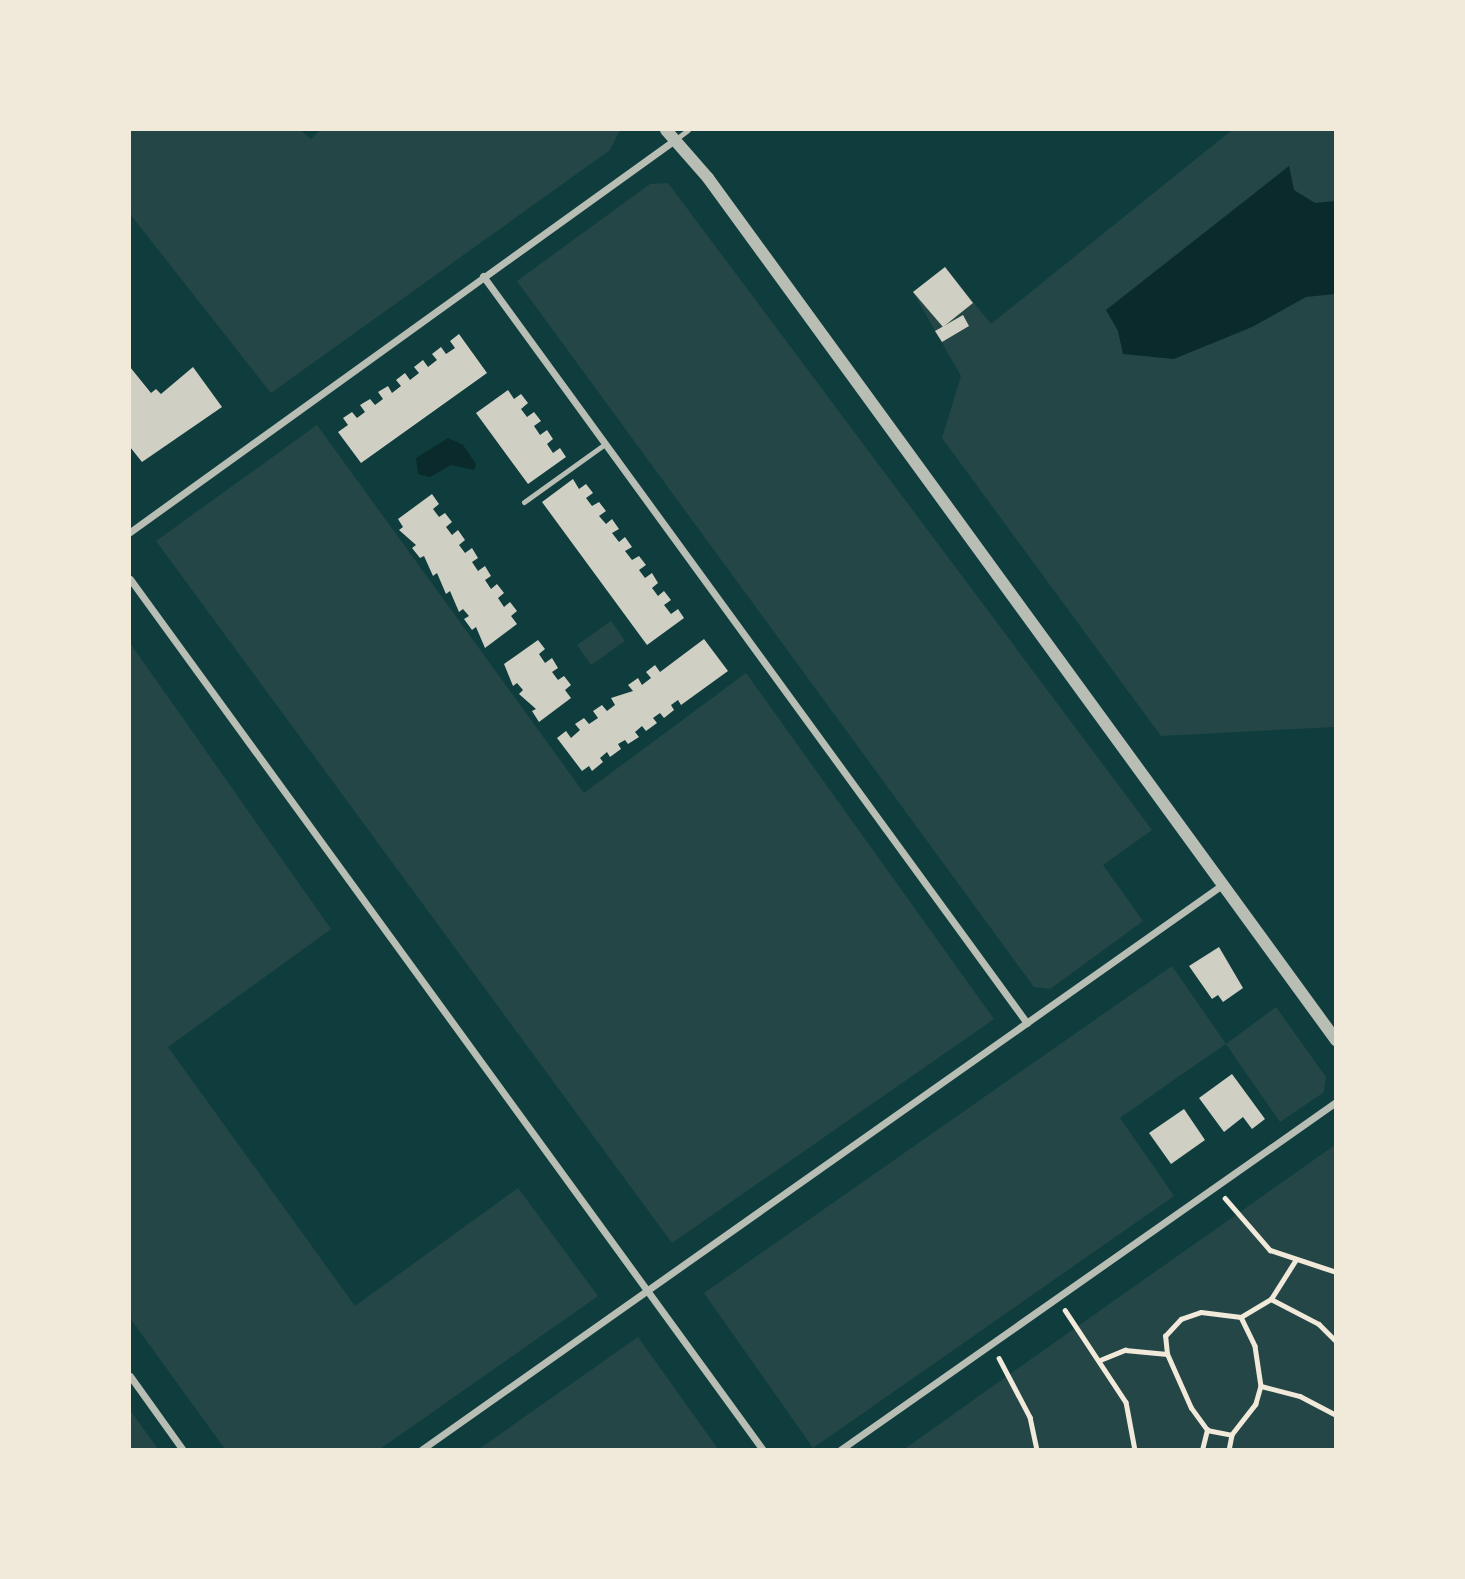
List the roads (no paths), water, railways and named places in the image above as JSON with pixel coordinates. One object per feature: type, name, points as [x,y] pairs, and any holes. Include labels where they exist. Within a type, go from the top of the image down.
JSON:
[{"type":"street","points":[[666,130],[676,139],[1335,1040]]},
{"type":"street","points":[[130,531],[676,139]]},
{"type":"street","points":[[483,276],[1027,1023]]},
{"type":"street","points":[[130,579],[763,1450]]},
{"type":"street","points":[[421,1450],[1222,885]]},
{"type":"street","points":[[840,1450],[1335,1102]]},
{"type":"street","points":[[130,1376],[183,1450]]},
{"type":"lane","points":[[676,139],[688,130]]},
{"type":"lane","points":[[524,502],[605,443]]}]
